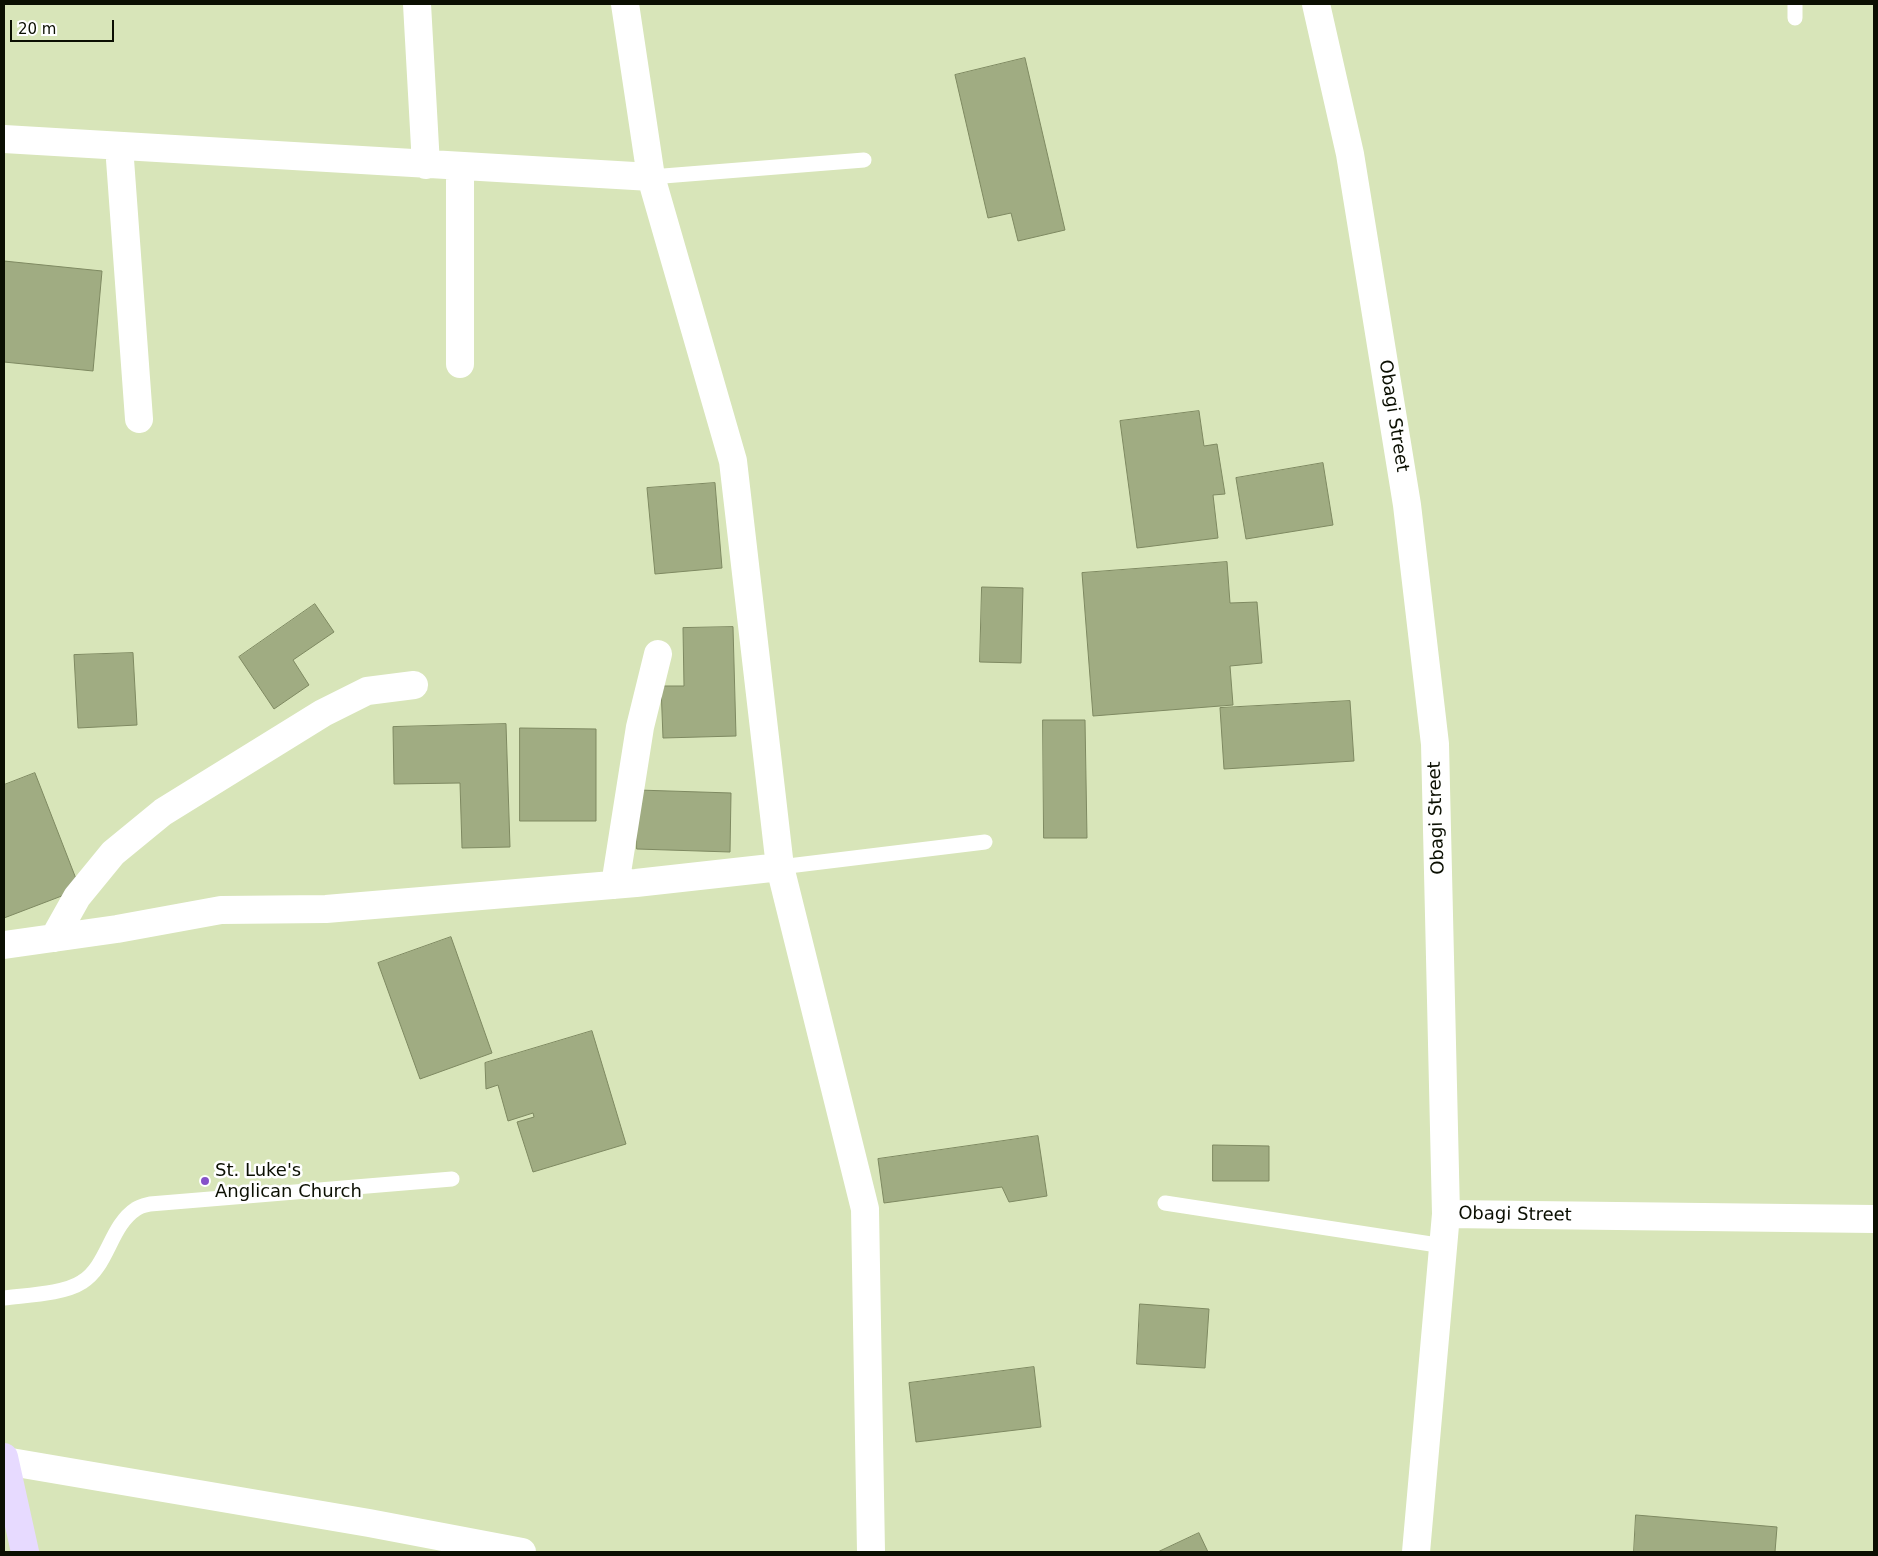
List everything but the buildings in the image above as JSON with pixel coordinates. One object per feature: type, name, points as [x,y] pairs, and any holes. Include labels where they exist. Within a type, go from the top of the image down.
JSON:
[{"type":"main road","points":[[4,1459],[25,1552]]},
{"type":"street","points":[[417,4],[426,164]]},
{"type":"street","points":[[624,4],[650,178],[732,461],[780,867],[865,1210],[871,1552]]},
{"type":"street","name":"Obagi Street","points":[[1316,4],[1350,154],[1406,495],[1435,744],[1446,1214],[1874,1219]]},
{"type":"street","points":[[4,139],[650,178]]},
{"type":"street","points":[[119,146],[139,419]]},
{"type":"street","points":[[460,166],[460,364]]},
{"type":"street","points":[[614,885],[640,727],[658,654]]},
{"type":"street","points":[[54,938],[77,897],[113,853],[164,812],[323,713],[367,691],[414,686]]},
{"type":"street","points":[[4,945],[117,929],[221,910],[326,909],[614,885],[780,867]]},
{"type":"street","points":[[1416,1552],[1446,1214]]},
{"type":"street","points":[[4,1459],[370,1523],[522,1552]]},
{"type":"lane","points":[[650,178],[864,160]]},
{"type":"lane","points":[[780,867],[985,842]]},
{"type":"lane","points":[[4,1298],[69,1288],[81,1283],[91,1275],[118,1228],[136,1208],[150,1204],[452,1179]]},
{"type":"lane","points":[[1164,1203],[1444,1246]]},
{"type":"place","name":"St. Luke's Anglican Church","points":[[205,1181]]}]
